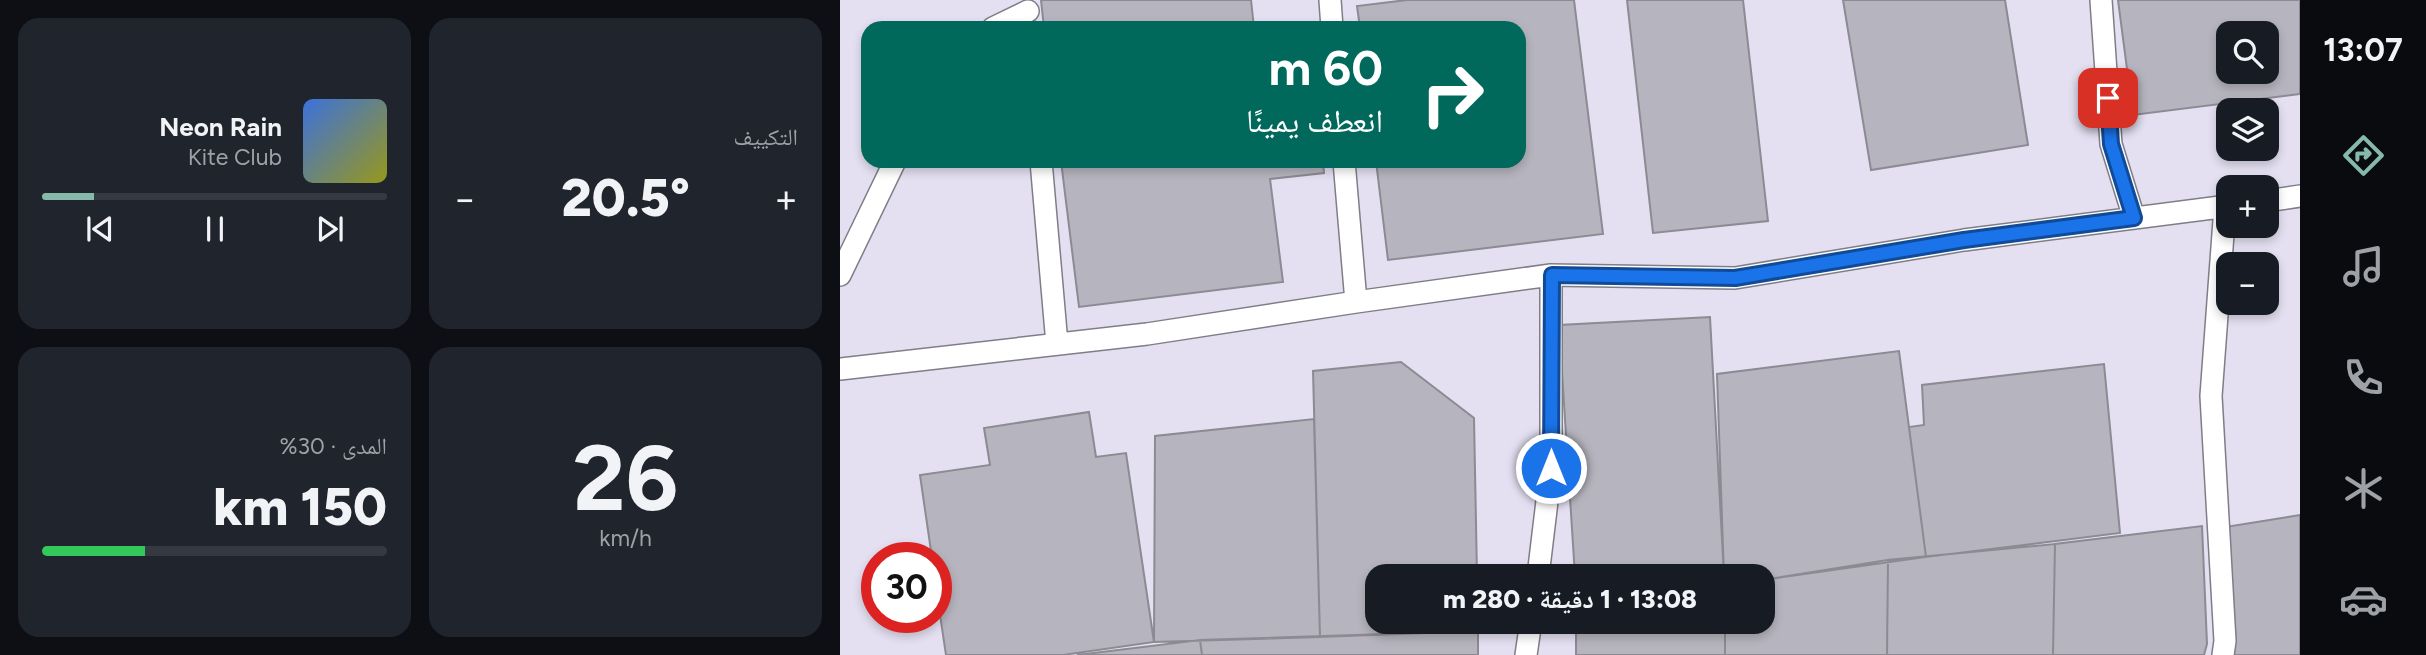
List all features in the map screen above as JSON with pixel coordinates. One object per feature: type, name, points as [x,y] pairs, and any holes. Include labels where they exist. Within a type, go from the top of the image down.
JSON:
[{"type":"street","points":[[1330,0],[1332,21]]},
{"type":"street","points":[[2101,0],[2111,144],[2134,218]]},
{"type":"street","points":[[1009,21],[1028,13]]},
{"type":"street","points":[[840,275],[892,168]]},
{"type":"street","points":[[1042,168],[1057,344]]},
{"type":"street","points":[[1345,168],[1356,302]]},
{"type":"street","points":[[2279,199],[2300,196]]},
{"type":"street","points":[[840,369],[1147,334],[1552,275],[1735,278],[1964,240],[2216,207]]},
{"type":"street","points":[[2223,238],[2211,396],[2225,641],[2223,655]]},
{"type":"street","points":[[1539,564],[1551,468],[1552,275]]},
{"type":"street","points":[[1526,655],[1529,634]]},
{"type":"shaded area","points":[[840,0],[2300,0],[2300,655],[840,655]]},
{"type":"building","points":[[1041,0],[1251,0],[1253,21],[1043,21]]},
{"type":"building","points":[[1407,0],[1574,0],[1603,234],[1388,260],[1377,168],[1526,168],[1526,21],[1359,21],[1357,6]]},
{"type":"building","points":[[1627,0],[1743,0],[1768,221],[1653,233]]},
{"type":"building","points":[[1843,0],[2005,0],[2028,145],[1871,170]]},
{"type":"building","points":[[2118,0],[2300,0],[2300,94],[2268,98],[2216,98],[2216,105],[2133,115]]},
{"type":"building","points":[[1062,168],[1324,168],[1324,173],[1270,179],[1283,282],[1079,307]]},
{"type":"building","points":[[1710,317],[1723,564],[1574,564],[1559,325]]},
{"type":"building","points":[[1899,351],[1926,557],[1775,578],[1775,564],[1724,564],[1717,374]]},
{"type":"building","points":[[1401,362],[1474,418],[1477,564],[1365,564],[1365,634],[1399,634],[1320,637],[1313,371]]},
{"type":"building","points":[[2104,364],[2120,533],[1926,557],[1909,427],[1924,425],[1922,385]]},
{"type":"building","points":[[1089,412],[1096,457],[1126,453],[1154,642],[1063,655],[946,655],[943,633],[952,633],[952,542],[930,542],[920,475],[990,465],[984,428]]},
{"type":"building","points":[[1314,419],[1320,637],[1154,642],[1155,436]]},
{"type":"building","points":[[2300,515],[2300,655],[2223,655],[2219,528]]},
{"type":"building","points":[[2202,526],[2207,644],[2204,655],[2053,655],[2055,544]]},
{"type":"building","points":[[2055,544],[2053,655],[1887,655],[1888,560]]},
{"type":"building","points":[[1888,560],[1887,655],[1725,655],[1725,634],[1775,634],[1775,578]]},
{"type":"building","points":[[1478,634],[1478,655],[1202,655],[1200,640]]},
{"type":"building","points":[[1576,634],[1725,634],[1725,655],[1576,655]]},
{"type":"building","points":[[1200,640],[1202,655],[1077,655]]},
{"type":"route","points":[[1551,468],[1552,275],[1735,278],[1964,240],[2134,218],[2111,144],[2108,98]]}]
